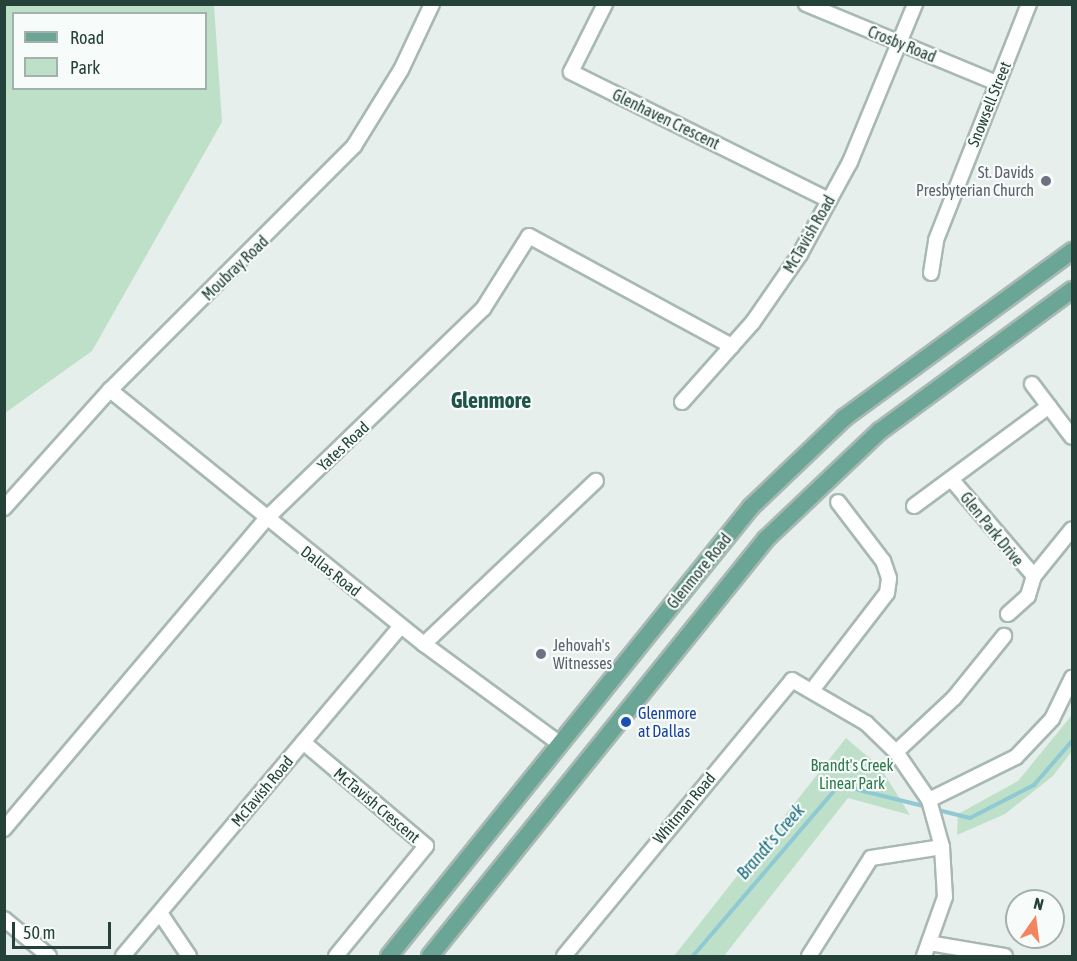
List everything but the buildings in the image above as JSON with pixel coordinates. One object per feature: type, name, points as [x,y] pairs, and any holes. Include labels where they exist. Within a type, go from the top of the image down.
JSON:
[{"type":"main road","name":"Glenmore Road","points":[[389,957],[751,507],[844,418],[1072,251]]},
{"type":"main road","name":"Glenmore Road","points":[[430,957],[766,539],[880,431],[1072,290]]},
{"type":"street","name":"Moubray Road","points":[[4,508],[110,390],[354,146],[401,70],[432,4]]},
{"type":"street","name":"Glenhaven Crescent","points":[[605,4],[572,72],[829,200]]},
{"type":"street","name":"Crosby Road","points":[[806,4],[997,83]]},
{"type":"street","name":"McTavish Road","points":[[682,402],[732,346],[800,254],[829,200],[915,4]]},
{"type":"street","name":"Snowsell Street","points":[[931,273],[936,240],[1029,4]]},
{"type":"street","name":"Yates Road","points":[[4,829],[266,519],[483,309],[529,236],[732,346]]},
{"type":"street","points":[[1032,384],[1072,437]]},
{"type":"street","name":"Dallas Road","points":[[110,390],[266,519],[401,626],[559,743]]},
{"type":"street","name":"Glen Park Drive","points":[[914,506],[1049,406]]},
{"type":"street","name":"Glen Park Drive","points":[[952,480],[1034,576]]},
{"type":"street","points":[[424,644],[596,481]]},
{"type":"street","points":[[813,689],[886,593],[889,578],[883,561],[838,502]]},
{"type":"street","name":"Glen Park Drive","points":[[1008,614],[1028,596],[1034,576],[1072,529]]},
{"type":"street","name":"McTavish Road","points":[[123,957],[401,626]]},
{"type":"street","points":[[896,752],[954,698],[1004,636]]},
{"type":"street","points":[[929,800],[1016,757],[1052,719],[1072,678]]},
{"type":"street","name":"Whitman Road","points":[[564,957],[792,680],[813,689],[866,723],[896,752],[929,800],[942,847],[945,897],[924,957]]},
{"type":"street","name":"McTavish Crescent","points":[[303,742],[426,846],[336,957]]},
{"type":"street","points":[[809,957],[871,858],[942,847]]},
{"type":"street","points":[[160,913],[189,957]]},
{"type":"street","points":[[4,919],[49,957]]},
{"type":"street","points":[[929,942],[1005,957]]},
{"type":"green space","points":[[5,4],[214,5],[222,122],[92,351],[5,413]]},
{"type":"green space","points":[[1072,715],[1072,751],[1053,776],[1005,814],[957,835],[958,814],[1018,781]]},
{"type":"green space","name":"Brandt's Creek Linear Park","points":[[846,738],[880,767],[910,815],[848,798],[724,956],[674,956]]},
{"type":"waterway","name":"Brandt's Creek","points":[[934,809],[970,818],[1034,785],[1072,741]]},
{"type":"waterway","name":"Brandt's Creek","points":[[693,956],[839,785],[927,807]]},
{"type":"place","name":"St. Davids Presbyterian Church","points":[[1046,181]]},
{"type":"place","name":"Jehovah's Witnesses","points":[[541,654]]},
{"type":"place","name":"Glenmore at Dallas","points":[[626,722]]},
{"type":"district","name":"Glenmore","points":[[491,401]]}]
